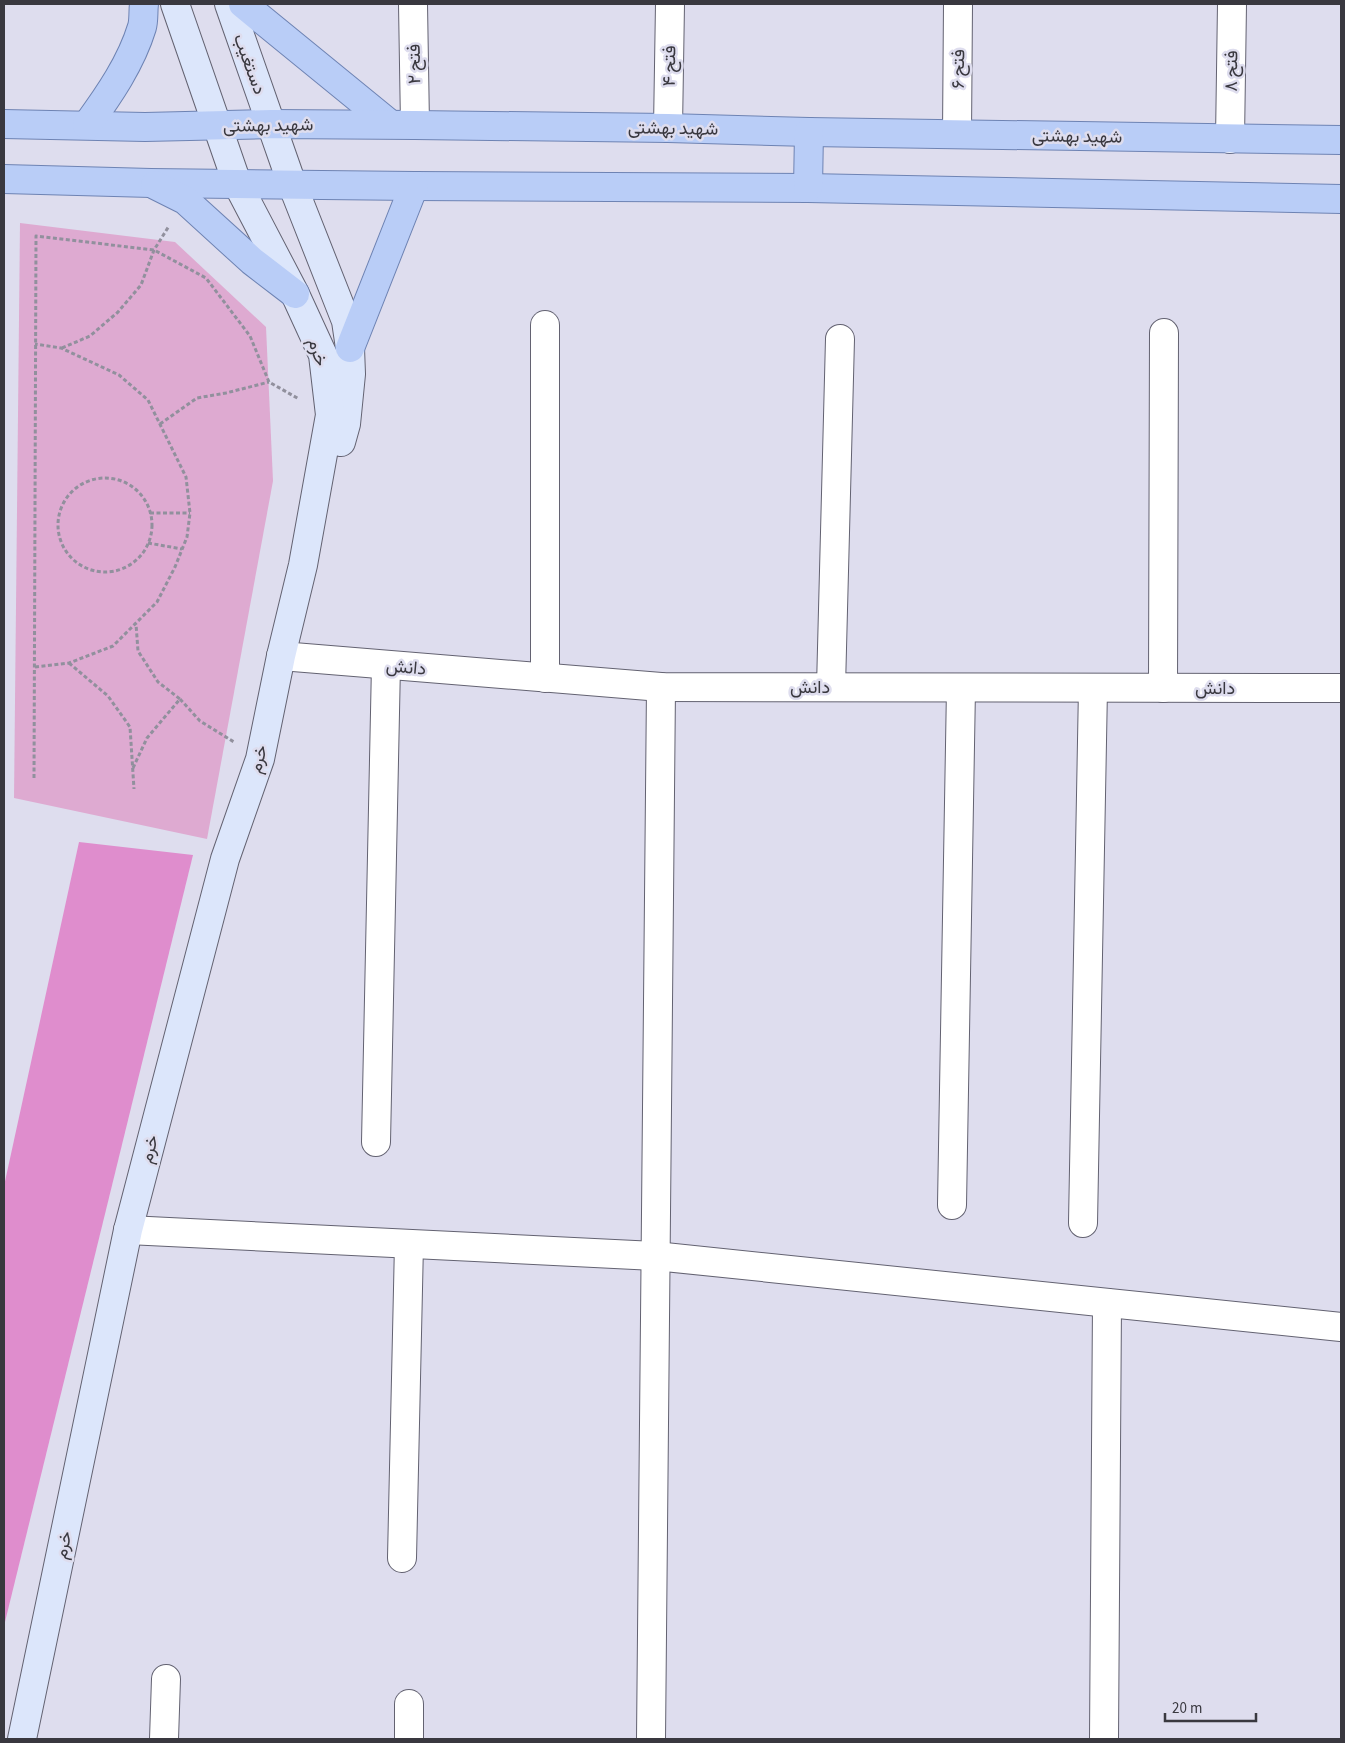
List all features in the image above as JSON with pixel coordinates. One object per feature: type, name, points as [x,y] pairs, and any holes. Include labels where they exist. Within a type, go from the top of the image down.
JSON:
[{"type":"main road","points":[[87,125],[108,97],[129,60],[142,26],[144,4]]},
{"type":"main road","points":[[243,4],[402,124]]},
{"type":"main road","name":"شهید بهشتی","points":[[4,124],[145,127],[272,124],[402,124],[1341,140]]},
{"type":"main road","points":[[808,188],[809,132]]},
{"type":"main road","points":[[4,179],[414,186],[808,188],[1341,199]]},
{"type":"main road","points":[[151,183],[185,200],[252,261],[295,294]]},
{"type":"main road","points":[[350,348],[414,186]]},
{"type":"street","name":"خرم","points":[[176,4],[237,183],[295,294],[322,355],[330,415],[303,566]]},
{"type":"street","name":"دستغیب","points":[[229,4],[292,184]]},
{"type":"street","name":"فتح ۲","points":[[402,124],[413,4]]},
{"type":"street","name":"فتح ۴","points":[[668,128],[670,4]]},
{"type":"street","name":"فتح ۶","points":[[957,134],[958,4]]},
{"type":"street","name":"فتح ۸","points":[[1230,138],[1232,4]]},
{"type":"street","name":"خرم","points":[[22,1739],[128,1230],[226,859],[260,759],[281,656],[303,566],[346,424],[351,374],[346,321],[292,184]]},
{"type":"street","points":[[545,325],[545,678]]},
{"type":"street","points":[[1163,688],[1164,333]]},
{"type":"street","points":[[831,687],[840,340]]},
{"type":"street","name":"دانش","points":[[281,656],[661,687],[1341,688]]},
{"type":"street","points":[[376,1142],[386,665]]},
{"type":"street","points":[[651,1739],[661,687]]},
{"type":"street","points":[[952,1205],[960,688]]},
{"type":"street","points":[[1083,1223],[1092,688]]},
{"type":"street","points":[[128,1230],[655,1256],[1341,1327]]},
{"type":"street","points":[[402,1558],[409,1244]]},
{"type":"street","points":[[1104,1739],[1107,1303]]},
{"type":"street","points":[[164,1739],[166,1679]]},
{"type":"street","points":[[409,1704],[409,1739]]},
{"type":"path","points":[[34,778],[36,236],[154,250],[206,278],[250,336],[269,382],[197,398],[160,424]]},
{"type":"path","points":[[61,348],[90,336],[118,312],[141,285],[154,250]]},
{"type":"path","points":[[35,344],[61,348],[119,375],[148,400],[186,477],[190,513],[187,537],[176,567],[157,602],[113,646],[69,664],[35,667]]},
{"type":"path","points":[[102,478],[118,480],[132,486],[143,498],[150,513],[152,529],[148,543],[140,556],[128,566],[114,572],[85,569],[72,560],[63,548],[58,534],[58,519],[63,504],[72,491],[86,482],[102,478]]},
{"type":"path","points":[[150,513],[190,513]]},
{"type":"path","points":[[148,543],[182,549]]},
{"type":"path","points":[[136,623],[138,651],[158,682],[180,699],[200,721],[260,759]]},
{"type":"path","points":[[69,664],[108,696],[130,727],[134,789]]},
{"type":"path","points":[[133,768],[148,738],[180,699]]},
{"type":"shaded area","points":[[20,223],[175,242],[266,327],[273,481],[207,839],[14,798]]},
{"type":"shaded area","points":[[79,842],[193,855],[4,1626],[4,1186]]}]
